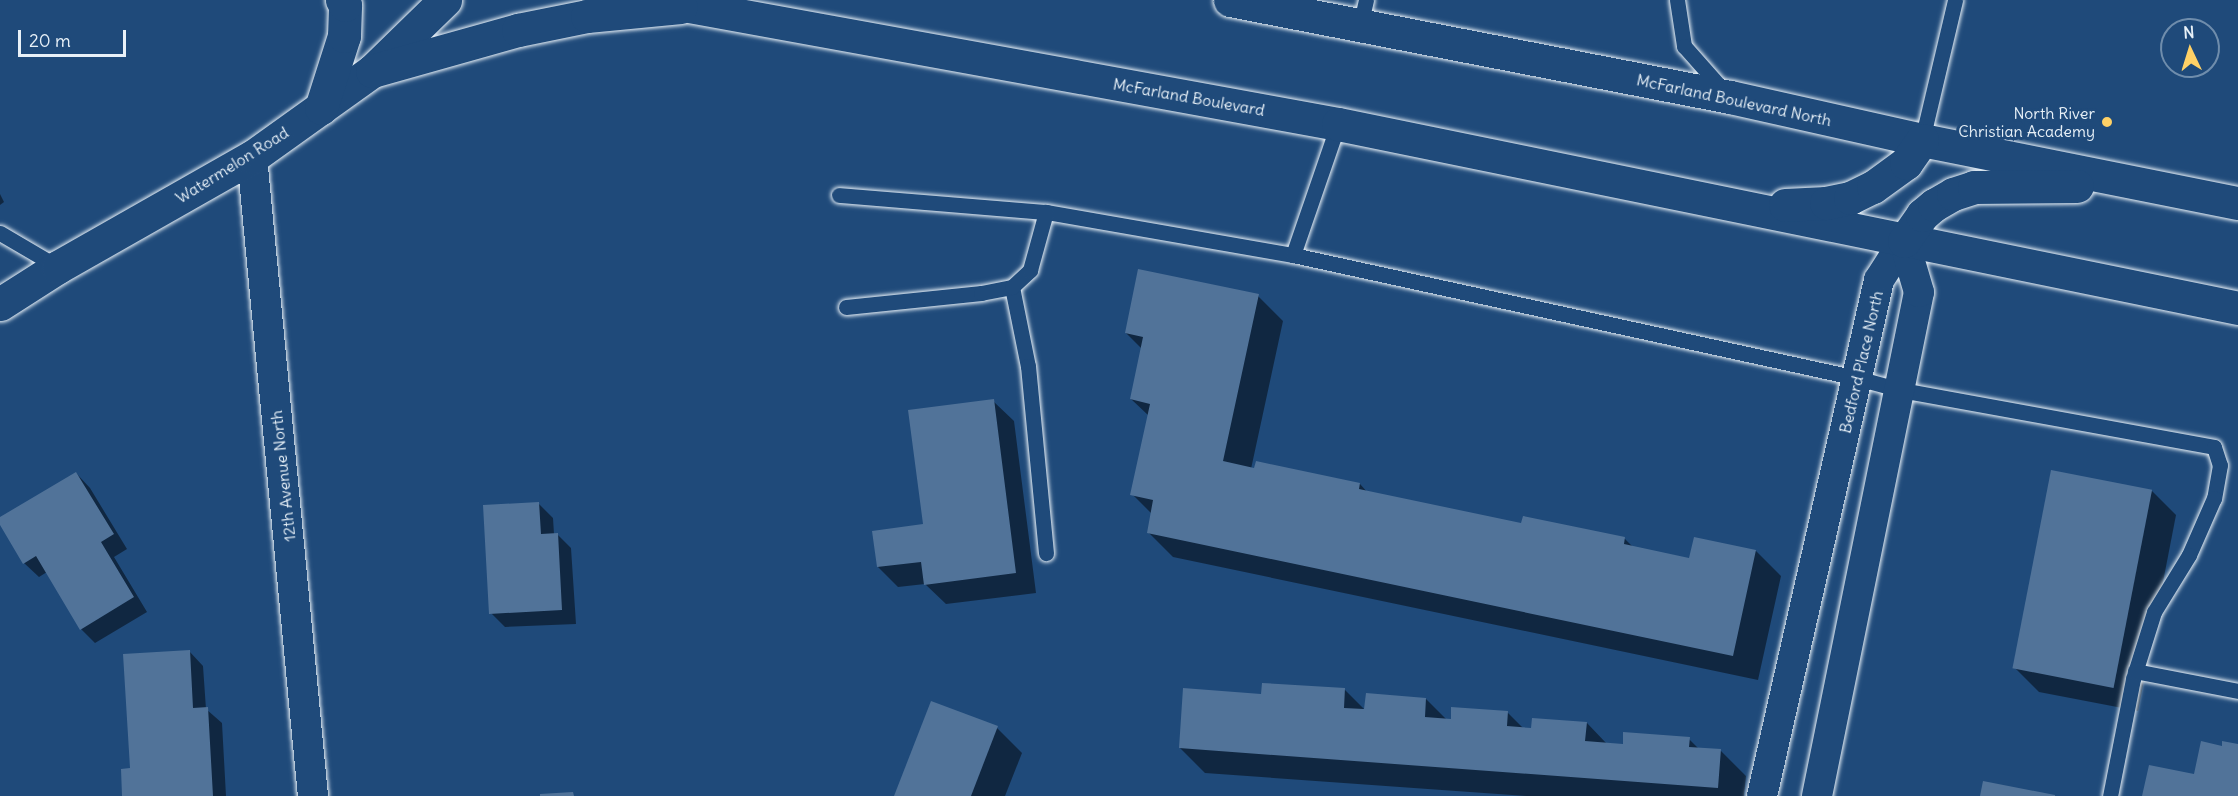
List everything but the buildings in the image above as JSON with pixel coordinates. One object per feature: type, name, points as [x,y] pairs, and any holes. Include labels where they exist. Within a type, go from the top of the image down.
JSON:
[{"type":"main road","points":[[321,108],[344,36],[345,4],[342,0]]},
{"type":"main road","name":"Watermelon Road","points":[[0,304],[58,267],[252,157],[372,71],[445,0]]},
{"type":"main road","name":"McFarland Boulevard","points":[[656,0],[1338,124],[1720,204]]},
{"type":"main road","name":"McFarland Boulevard North","points":[[1230,0],[1363,13],[1922,140],[2238,203]]},
{"type":"main road","points":[[372,71],[530,27],[587,16],[692,6]]},
{"type":"main road","points":[[1720,204],[1801,205],[1850,198],[1890,177],[1906,164],[1922,140]]},
{"type":"main road","points":[[1904,241],[1922,215],[1934,205],[1953,194],[1974,187],[2151,186]]},
{"type":"main road","points":[[1720,204],[2238,308]]},
{"type":"street","name":"12th Avenue North","points":[[252,157],[314,796]]},
{"type":"street","name":"Bedford Place North","points":[[1762,796],[1879,280],[1904,241]]},
{"type":"street","points":[[1817,796],[1919,292],[1904,241]]},
{"type":"lane","points":[[1677,0],[1684,46],[1730,98]]},
{"type":"lane","points":[[1922,140],[1955,0]]},
{"type":"lane","points":[[1293,255],[1338,124]]},
{"type":"lane","points":[[839,195],[1046,212],[1293,255],[1857,378],[1901,390],[2214,447],[2220,465],[2214,498],[2189,555],[2154,612],[2136,671],[2110,796]]},
{"type":"lane","points":[[846,307],[981,293],[1012,287],[1030,270],[1046,212]]},
{"type":"lane","points":[[0,232],[58,267]]},
{"type":"lane","points":[[1012,287],[1028,366],[1046,553]]},
{"type":"lane","points":[[2136,671],[2238,691]]},
{"type":"place","name":"North River Christian Academy","points":[[2107,122]]}]
